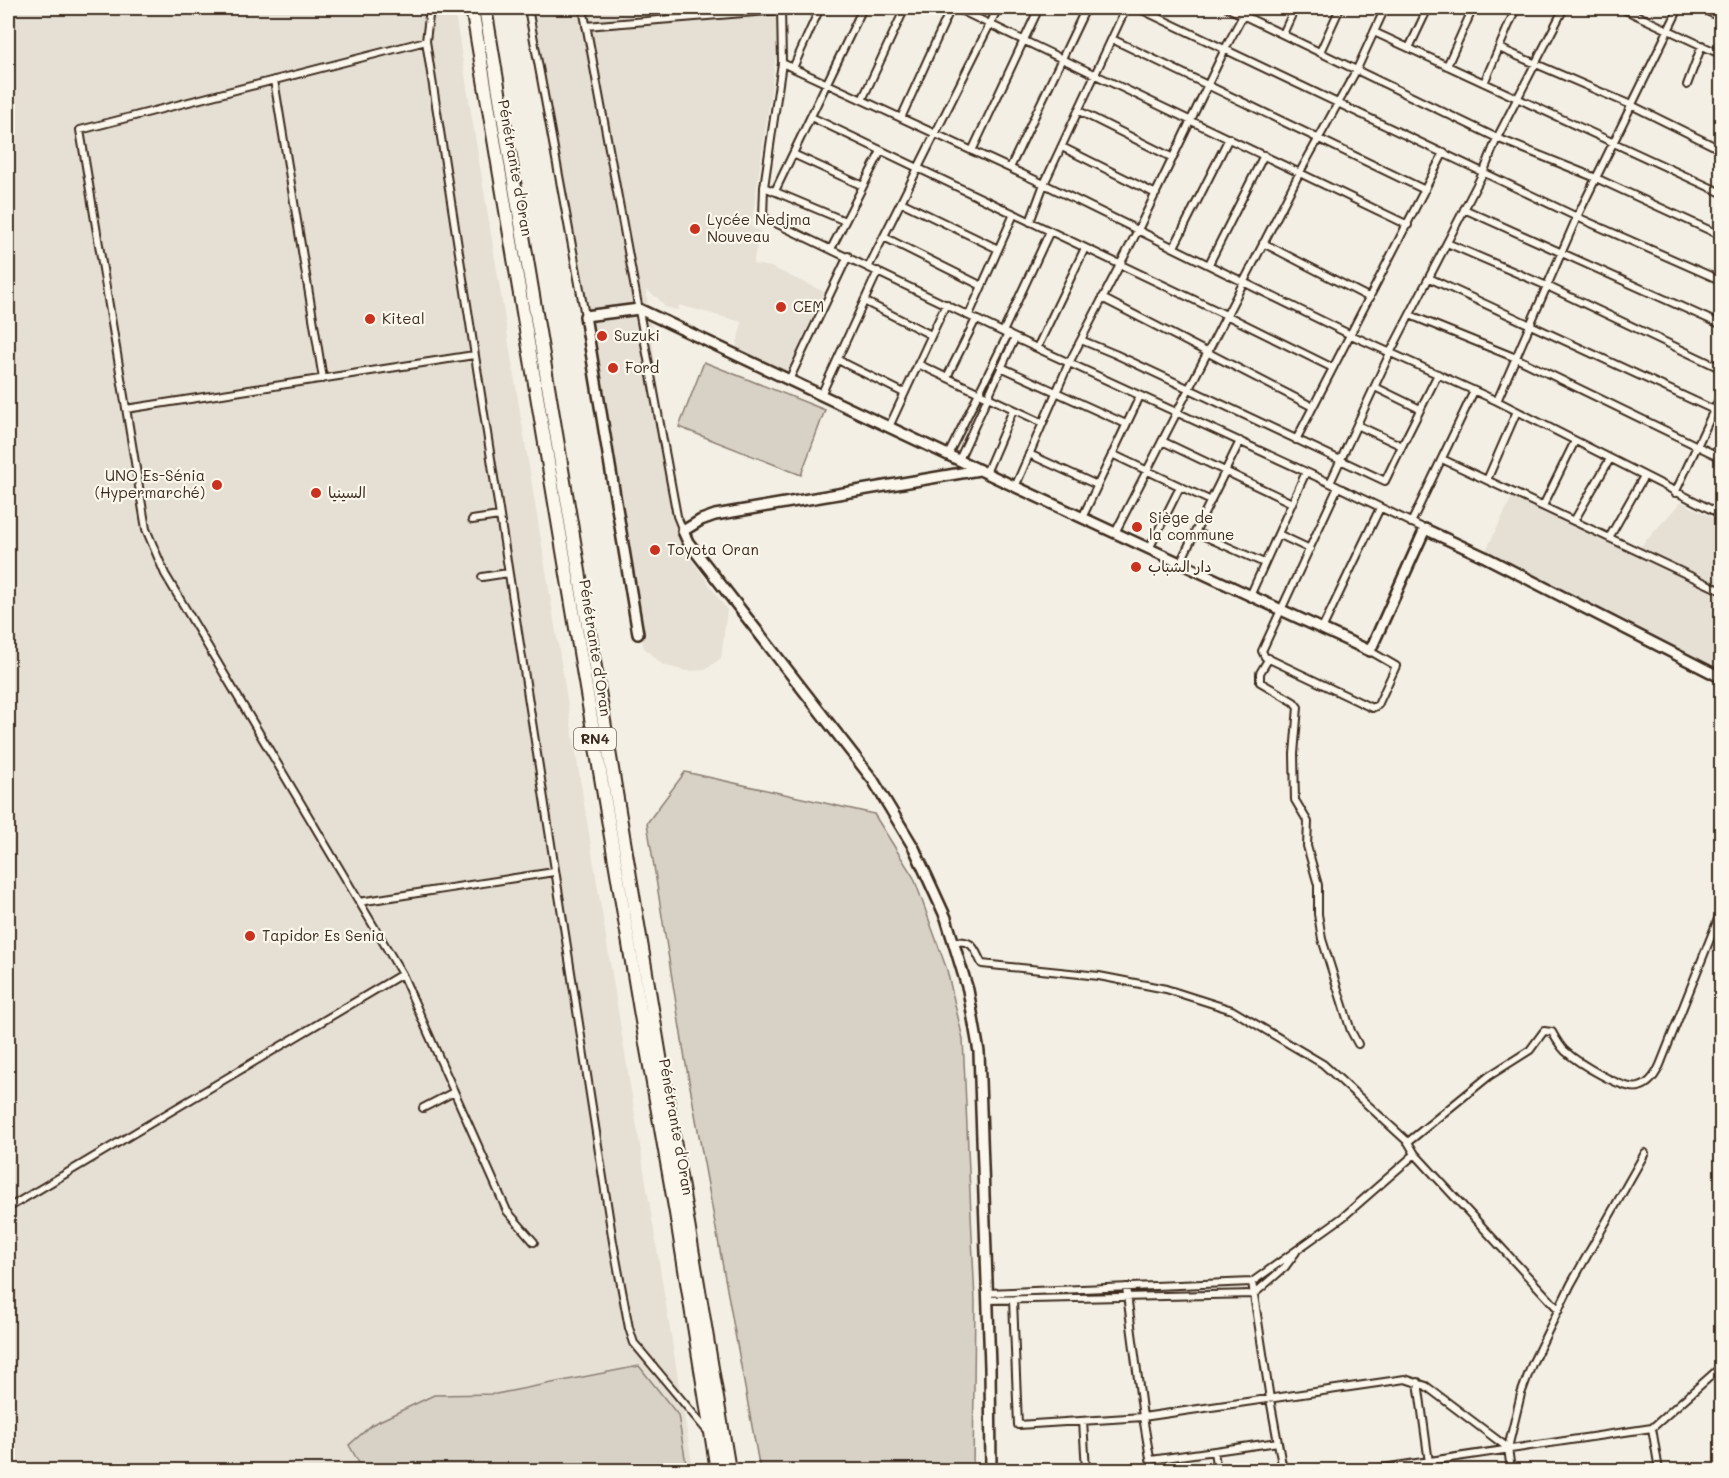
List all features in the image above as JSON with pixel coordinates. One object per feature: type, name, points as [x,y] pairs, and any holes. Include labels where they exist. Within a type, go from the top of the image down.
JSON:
[{"type":"highway","name":"Pénétrante d'Oran","points":[[472,8],[676,1213],[717,1470]]},
{"type":"highway","name":"Pénétrante d'Oran","points":[[485,8],[729,1470]]},
{"type":"street","points":[[430,8],[426,41],[613,1242],[629,1328],[634,1343],[711,1436]]},
{"type":"street","points":[[528,8],[585,316],[638,634]]},
{"type":"street","points":[[583,8],[675,505],[683,531],[688,542],[873,780],[914,848],[946,918],[968,990],[979,1052],[991,1470]]},
{"type":"street","points":[[793,68],[820,8]]},
{"type":"street","points":[[775,191],[863,8]]},
{"type":"street","points":[[862,100],[905,8]]},
{"type":"street","points":[[901,118],[951,8]]},
{"type":"street","points":[[956,8],[1300,171],[1408,225]]},
{"type":"street","points":[[869,267],[998,8]]},
{"type":"street","points":[[972,151],[1039,8]]},
{"type":"street","points":[[1010,168],[1086,8]]},
{"type":"street","points":[[1030,222],[1044,184],[1126,8]]},
{"type":"street","points":[[1138,8],[1577,217],[1722,280]]},
{"type":"street","points":[[1228,8],[1497,138],[1596,178],[1722,236]]},
{"type":"street","points":[[1015,487],[1069,363],[1138,230],[1247,8]]},
{"type":"street","points":[[1283,34],[1295,8]]},
{"type":"street","points":[[1320,52],[1340,8]]},
{"type":"street","points":[[1115,533],[1300,171],[1357,69],[1385,8]]},
{"type":"street","points":[[1409,48],[1428,8]]},
{"type":"street","points":[[1447,66],[1473,8]]},
{"type":"street","points":[[1484,83],[1516,8]]},
{"type":"street","points":[[1330,483],[1390,353],[1484,171],[1497,138],[1564,8]]},
{"type":"street","points":[[1621,8],[1722,55]]},
{"type":"street","points":[[1497,401],[1577,217],[1679,8]]},
{"type":"street","points":[[1700,8],[1722,18]]},
{"type":"street","points":[[586,26],[781,9],[783,63],[764,187],[763,217],[1015,338],[1485,557],[1722,678]]},
{"type":"street","points":[[1374,32],[1722,193]]},
{"type":"street","points":[[1112,39],[1425,190]]},
{"type":"street","points":[[426,41],[80,130],[146,529],[165,574],[402,974],[507,1211],[534,1242]]},
{"type":"street","points":[[1687,85],[1702,45]]},
{"type":"street","points":[[1499,48],[1631,105],[1722,150]]},
{"type":"street","points":[[783,63],[1044,184],[1351,335],[1497,401],[1722,515]]},
{"type":"street","points":[[274,80],[323,379]]},
{"type":"street","points":[[1079,111],[1173,158]]},
{"type":"street","points":[[811,117],[1226,315],[1332,369]]},
{"type":"street","points":[[1174,247],[1229,138]]},
{"type":"street","points":[[1062,147],[1156,194]]},
{"type":"street","points":[[831,249],[881,151]]},
{"type":"street","points":[[1296,440],[1444,152]]},
{"type":"street","points":[[793,154],[863,186]]},
{"type":"street","points":[[1209,264],[1264,155]]},
{"type":"street","points":[[764,187],[845,221]]},
{"type":"street","points":[[901,202],[998,249]]},
{"type":"street","points":[[1464,209],[1722,325]]},
{"type":"street","points":[[947,378],[973,317],[982,286],[1014,214]]},
{"type":"street","points":[[948,455],[1050,231]]},
{"type":"street","points":[[884,237],[982,286]]},
{"type":"street","points":[[1263,243],[1370,298]]},
{"type":"street","points":[[1447,243],[1547,286],[1722,369]]},
{"type":"street","points":[[1037,348],[1085,248]]},
{"type":"street","points":[[789,380],[848,256]]},
{"type":"street","points":[[821,395],[878,271]]},
{"type":"street","points":[[1429,278],[1714,410]]},
{"type":"street","points":[[1102,298],[1313,407]]},
{"type":"street","points":[[864,301],[931,335]]},
{"type":"street","points":[[889,427],[946,304]]},
{"type":"street","points":[[585,316],[639,309],[1015,487],[1250,596],[1282,610],[1370,651],[1396,666],[1378,705],[1372,708],[1263,654],[1263,648],[1282,610],[1338,487]]},
{"type":"street","points":[[1410,315],[1516,358],[1722,458]]},
{"type":"street","points":[[959,460],[1015,338]]},
{"type":"street","points":[[1081,340],[1385,481],[1438,375]]},
{"type":"street","points":[[126,409],[474,355]]},
{"type":"street","points":[[838,360],[904,393]]},
{"type":"street","points":[[918,364],[1043,423]]},
{"type":"street","points":[[1001,368],[1126,424]]},
{"type":"street","points":[[1375,387],[1420,409]]},
{"type":"street","points":[[1412,523],[1474,390]]},
{"type":"street","points":[[1675,493],[1722,393]]},
{"type":"street","points":[[1083,518],[1140,396]]},
{"type":"street","points":[[983,472],[1013,410]]},
{"type":"street","points":[[1487,480],[1517,411]]},
{"type":"street","points":[[1357,425],[1402,446]]},
{"type":"street","points":[[1162,441],[1292,503]]},
{"type":"street","points":[[1180,563],[1240,441]]},
{"type":"street","points":[[1543,506],[1575,441]]},
{"type":"street","points":[[1029,454],[1097,486]]},
{"type":"street","points":[[1112,454],[1211,501]]},
{"type":"street","points":[[1442,459],[1722,591]]},
{"type":"street","points":[[1574,521],[1610,459]]},
{"type":"street","points":[[683,531],[715,515],[983,472]]},
{"type":"street","points":[[1250,596],[1306,472]]},
{"type":"street","points":[[1610,538],[1644,476]]},
{"type":"street","points":[[1149,549],[1180,487]]},
{"type":"street","points":[[1322,629],[1380,508]]},
{"type":"street","points":[[472,520],[499,516]]},
{"type":"street","points":[[1370,651],[1425,529]]},
{"type":"street","points":[[1196,532],[1264,563]]},
{"type":"street","points":[[1278,534],[1310,549]]},
{"type":"street","points":[[482,577],[508,573]]},
{"type":"street","points":[[1269,658],[1260,674],[1260,682],[1298,706],[1294,754],[1295,800],[1308,822],[1307,846],[1318,885],[1318,914],[1322,939],[1351,1031],[1358,1044]]},
{"type":"street","points":[[359,902],[555,872]]},
{"type":"street","points":[[1408,1142],[1490,1076],[1530,1050],[1544,1031],[1552,1032],[1563,1049],[1572,1057],[1619,1084],[1628,1088],[1640,1087],[1649,1081],[1657,1073],[1722,909]]},
{"type":"street","points":[[954,942],[964,940],[972,945],[982,964],[1099,976],[1166,989],[1232,1010],[1323,1064],[1408,1142],[1415,1154],[1559,1310]]},
{"type":"street","points":[[8,1208],[402,974]]},
{"type":"street","points":[[423,1108],[454,1092]]},
{"type":"street","points":[[1511,1470],[1508,1448],[1521,1394],[1532,1364],[1645,1153]]},
{"type":"street","points":[[987,1297],[1126,1287],[1252,1282],[1343,1216],[1415,1154]]},
{"type":"street","points":[[987,1297],[1012,1300],[1254,1294],[1285,1267],[1298,1248]]},
{"type":"street","points":[[1252,1282],[1283,1470]]},
{"type":"street","points":[[1126,1287],[1152,1470]]},
{"type":"street","points":[[1012,1300],[1018,1425],[1143,1417],[1405,1379],[1426,1386],[1508,1448]]},
{"type":"street","points":[[1368,1470],[1652,1428],[1722,1366]]},
{"type":"street","points":[[1418,1382],[1430,1470]]},
{"type":"street","points":[[1083,1421],[1086,1470]]},
{"type":"street","points":[[1652,1428],[1659,1470]]},
{"type":"street","points":[[1151,1460],[1278,1442]]},
{"type":"street","points":[[1214,1452],[1217,1470]]},
{"type":"street","points":[[8,1466],[10,1470]]},
{"type":"shaded area","points":[[8,8],[454,8],[693,1470],[8,1470]]},
{"type":"shaded area","points":[[527,8],[783,8],[751,227],[760,231],[753,264],[771,267],[824,292],[787,372],[736,348],[742,322],[679,305],[678,310],[665,307],[658,298],[646,290],[675,522],[684,549],[727,610],[721,658],[705,670],[686,671],[663,665],[644,648]]},
{"type":"shaded area","points":[[704,362],[825,410],[801,475],[679,427]]},
{"type":"shaded area","points":[[1512,497],[1634,554],[1681,502],[1721,522],[1721,684],[1482,559]]},
{"type":"shaded area","points":[[685,772],[874,814],[914,878],[947,970],[963,1039],[975,1302],[973,1470],[760,1470],[685,1059],[647,823]]},
{"type":"shaded area","points":[[639,1366],[678,1415],[687,1470],[363,1470],[349,1445],[373,1424],[434,1395],[496,1394]]},
{"type":"place","name":"Lycée Nedjma Nouveau","points":[[695,229]]},
{"type":"place","name":"CEM","points":[[781,307]]},
{"type":"place","name":"Kiteal","points":[[370,319]]},
{"type":"place","name":"Suzuki","points":[[602,336]]},
{"type":"place","name":"Ford","points":[[613,368]]},
{"type":"place","name":"UNO Es-Sénia (Hypermarché)","points":[[217,485]]},
{"type":"place","name":"السينيا","points":[[316,493]]},
{"type":"place","name":"Siège de la commune","points":[[1137,527]]},
{"type":"place","name":"Toyota Oran","points":[[655,550]]},
{"type":"place","name":"دار الشباب","points":[[1136,567]]},
{"type":"place","name":"Tapidor Es Senia","points":[[250,936]]}]
